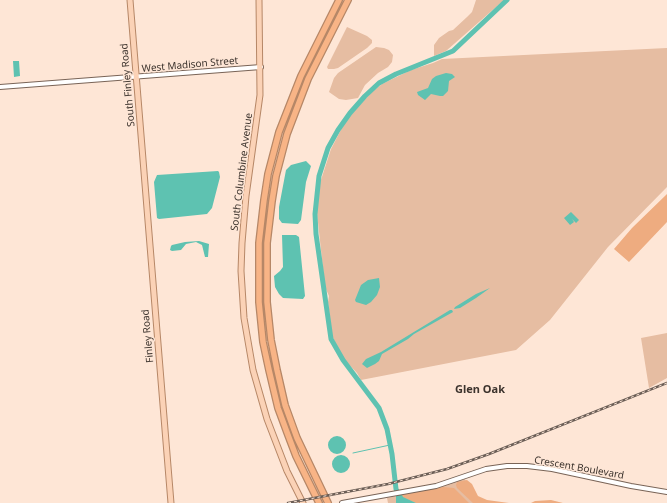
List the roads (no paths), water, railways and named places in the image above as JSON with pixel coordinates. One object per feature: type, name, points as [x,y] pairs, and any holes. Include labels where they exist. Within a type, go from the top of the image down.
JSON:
[{"type":"highway","points":[[319,503],[288,435],[268,370],[263,342],[259,302],[259,243],[267,180],[279,132],[301,76],[339,0]]},
{"type":"highway","points":[[328,503],[297,438],[285,405],[271,340],[267,302],[267,243],[275,182],[287,134],[308,79],[348,0]]},
{"type":"main road","name":"South Finley Road","points":[[130,0],[144,168]]},
{"type":"main road","name":"South Columbine Avenue","points":[[260,0],[261,67],[259,110],[246,196],[242,243],[241,271],[244,318],[258,392],[266,419],[287,471],[303,503]]},
{"type":"main road","name":"Finley Road","points":[[144,168],[171,503]]},
{"type":"street","name":"West Madison Street","points":[[0,87],[261,67]]},
{"type":"street","name":"Crescent Boulevard","points":[[342,503],[443,484],[500,467],[518,466],[552,469],[667,492]]},
{"type":"water","points":[[13,61],[19,61],[20,76],[14,77]]},
{"type":"water","points":[[446,73],[452,74],[455,77],[449,81],[448,91],[443,96],[431,94],[425,100],[418,95],[417,92],[428,88],[432,79]]},
{"type":"water","points":[[306,161],[311,166],[306,182],[301,220],[298,224],[282,223],[279,219],[279,207],[286,170],[291,165]]},
{"type":"water","points":[[218,171],[220,177],[212,208],[207,214],[157,218],[154,182],[157,175]]},
{"type":"water","points":[[571,212],[579,220],[576,223],[572,219],[574,222],[570,225],[564,218]]},
{"type":"water","points":[[282,235],[296,235],[299,237],[305,296],[303,299],[283,298],[275,287],[274,276],[283,267]]},
{"type":"water","points":[[199,241],[209,244],[208,257],[205,257],[202,245],[196,242],[186,244],[181,250],[170,250],[172,245]]},
{"type":"water","points":[[379,278],[380,287],[377,295],[371,302],[366,305],[356,302],[355,300],[361,285],[368,280]]},
{"type":"water","points":[[490,288],[460,308],[454,309],[476,294]]},
{"type":"water","points":[[450,310],[453,312],[382,354],[379,361],[375,364],[367,368],[362,364],[366,359],[381,352]]},
{"type":"water","points":[[337,436],[343,439],[346,445],[343,451],[337,454],[331,451],[328,445],[331,439]]},
{"type":"water","points":[[341,455],[347,458],[350,464],[347,470],[341,473],[335,470],[332,464],[335,458]]},
{"type":"water","points":[[402,495],[403,497],[416,503],[396,503],[396,496]]},
{"type":"waterway","points":[[402,503],[396,489],[392,454],[387,429],[379,408],[343,360],[331,339],[316,234],[315,214],[319,176],[328,148],[338,130],[365,96],[379,83],[396,74],[453,51],[507,0]]},
{"type":"waterway","points":[[353,453],[390,445]]},
{"type":"railway","points":[[288,503],[388,484],[447,469],[489,454],[667,383]]},
{"type":"district","name":"Glen Oak","points":[[480,390]]}]
